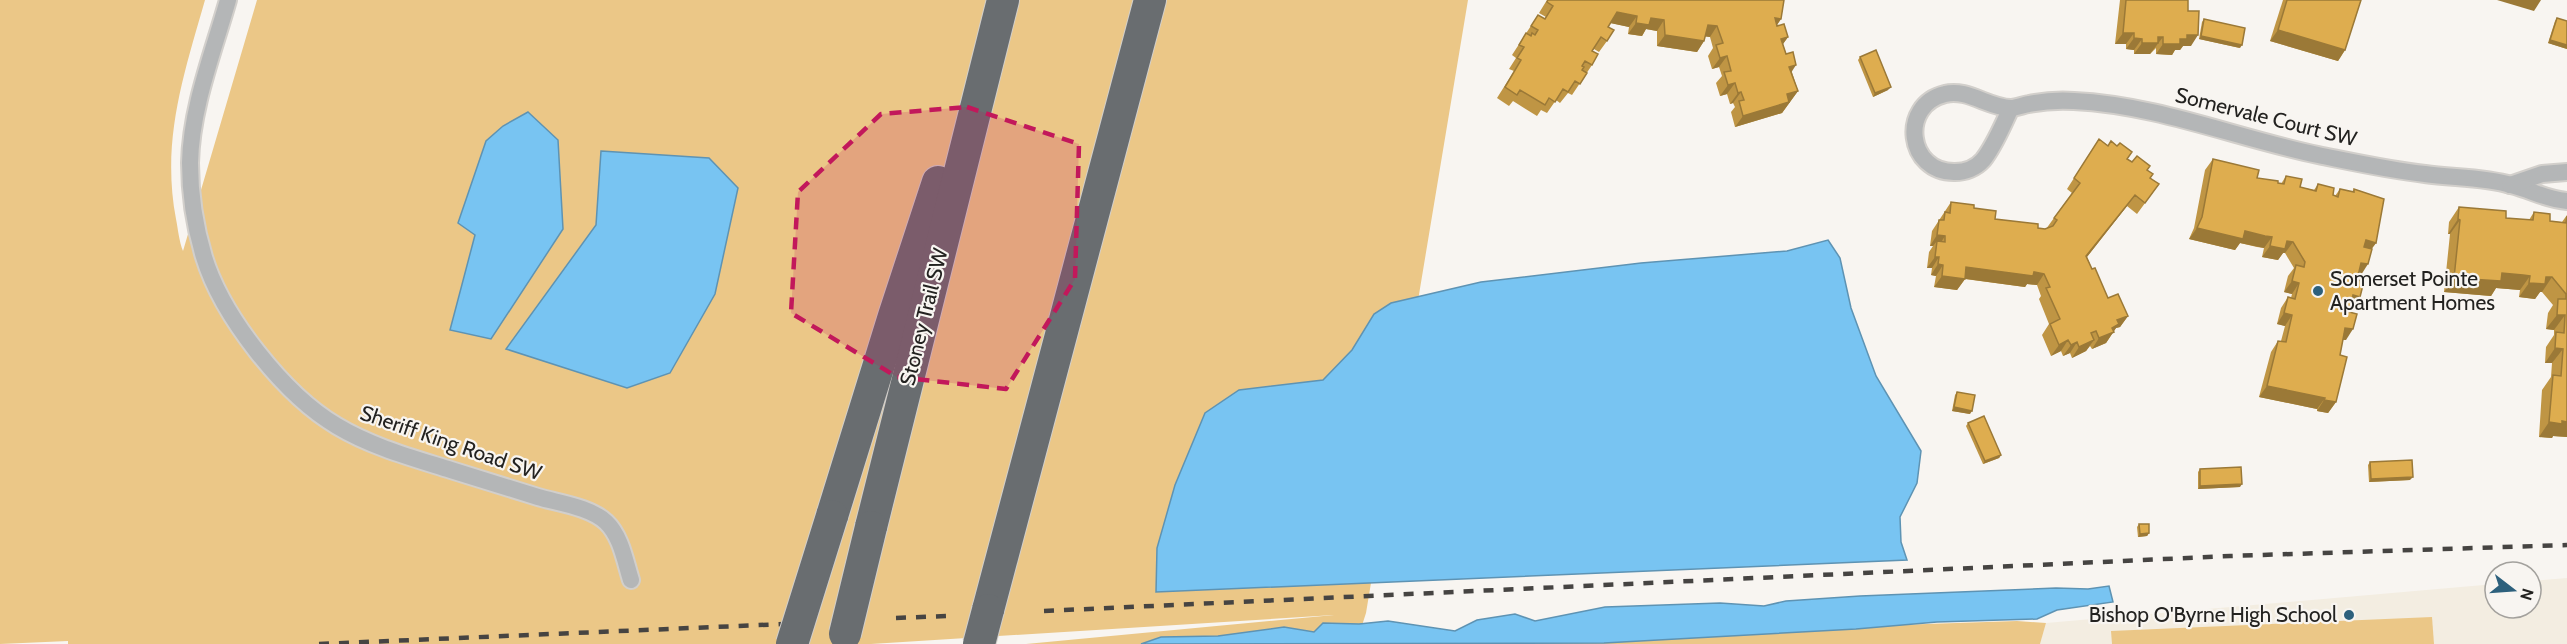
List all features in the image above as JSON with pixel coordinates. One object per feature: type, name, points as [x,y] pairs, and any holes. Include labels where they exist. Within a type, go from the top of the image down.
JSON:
[{"type":"highway","points":[[792,644],[897,305],[1002,0]]},
{"type":"highway","name":"Stoney Trail SW","points":[[844,639],[1002,0]]},
{"type":"highway","points":[[979,644],[1150,0]]},
{"type":"street","name":"Sheriff King Road SW","points":[[228,0],[196,111],[190,162],[194,213],[205,259],[222,299],[246,335],[291,391],[314,412],[353,435],[427,462],[578,509],[606,522],[621,547],[631,580]]},
{"type":"street","name":"Somervale Court SW","points":[[2011,108],[1983,159],[1970,169],[1960,172],[1940,171],[1928,164],[1915,146],[1913,135],[1917,115],[1926,104],[1946,93],[1957,93],[2011,108],[2059,100],[2123,106],[2187,120],[2317,155],[2412,173],[2510,184],[2548,199],[2567,201]]},
{"type":"street","name":"Somervale Court SW","points":[[2510,184],[2542,174],[2567,172]]},
{"type":"highlighted area","points":[[967,107],[1079,144],[1075,279],[1006,389],[897,377],[791,313],[798,192],[881,114]]},
{"type":"shaded area","points":[[0,0],[205,0],[183,81],[173,135],[172,190],[183,251],[257,0],[1468,0],[1366,613],[1356,644],[1026,644],[1334,615],[871,644],[68,644],[68,641],[0,644]]},
{"type":"shaded area","name":"Bishop O'Byrne High School","points":[[2567,578],[2567,644],[2040,644],[2046,623],[2483,585],[2483,620],[2543,620],[2543,580]]},
{"type":"shaded area","points":[[2432,617],[2434,644],[2112,644],[2111,631]]},
{"type":"shaded area","points":[[2017,621],[2046,623],[2040,644],[1522,644],[1807,628]]},
{"type":"water","points":[[528,112],[558,140],[563,229],[491,339],[450,330],[475,235],[458,223],[486,141],[503,126]]},
{"type":"water","points":[[601,151],[709,158],[738,188],[715,294],[670,373],[627,388],[506,349],[596,225]]},
{"type":"water","points":[[1828,240],[1840,258],[1851,308],[1876,376],[1921,451],[1917,483],[1900,517],[1901,542],[1907,560],[1156,592],[1157,548],[1175,485],[1205,413],[1239,390],[1323,380],[1352,350],[1374,314],[1391,303],[1481,282],[1641,263],[1787,251]]},
{"type":"water","points":[[2109,586],[2113,602],[2057,610],[2037,619],[1937,622],[1856,629],[1604,643],[1141,644],[1161,637],[1218,636],[1284,627],[1314,632],[1323,623],[1359,624],[1388,621],[1455,631],[1477,620],[1515,614],[1535,621],[1605,607],[1720,603],[1764,606],[1786,601],[1860,596],[2056,588],[2088,589]]},
{"type":"building","points":[[1548,0],[1784,0],[1781,19],[1775,18],[1777,26],[1784,24],[1788,37],[1781,39],[1786,54],[1793,52],[1796,65],[1789,67],[1798,91],[1787,94],[1789,102],[1743,116],[1739,101],[1744,100],[1741,92],[1738,93],[1735,83],[1728,85],[1724,72],[1731,71],[1727,56],[1720,58],[1716,45],[1723,43],[1717,26],[1708,25],[1704,41],[1665,35],[1664,20],[1651,18],[1649,25],[1636,23],[1637,16],[1617,12],[1608,27],[1614,30],[1607,41],[1601,37],[1592,51],[1598,54],[1592,65],[1585,61],[1582,66],[1584,67],[1582,70],[1587,73],[1580,84],[1575,81],[1568,92],[1563,89],[1555,102],[1549,98],[1545,105],[1520,90],[1517,95],[1505,87],[1521,60],[1517,58],[1524,47],[1519,45],[1526,33],[1531,36],[1532,33],[1535,35],[1538,30],[1531,26],[1538,15],[1545,19],[1553,6],[1547,2]]},
{"type":"building","points":[[2126,0],[2188,0],[2188,11],[2199,11],[2198,35],[2187,35],[2187,39],[2180,39],[2180,44],[2163,44],[2163,37],[2158,37],[2158,43],[2142,43],[2142,39],[2134,38],[2134,33],[2123,33]]},
{"type":"building","points":[[2287,0],[2361,0],[2345,50],[2278,30]]},
{"type":"building","points":[[2557,18],[2567,21],[2567,45],[2550,40]]},
{"type":"building","points":[[2204,19],[2245,28],[2242,45],[2201,36]]},
{"type":"building","points":[[1876,50],[1891,87],[1875,93],[1860,57]]},
{"type":"building","points":[[2099,139],[2108,146],[2111,141],[2117,146],[2120,143],[2132,152],[2127,159],[2132,162],[2137,156],[2150,166],[2147,170],[2153,174],[2150,178],[2159,184],[2145,203],[2135,195],[2086,256],[2092,269],[2095,268],[2108,298],[2118,294],[2128,316],[2117,320],[2119,324],[2112,328],[2114,332],[2099,338],[2096,331],[2091,333],[2094,340],[2079,347],[2077,342],[2071,345],[2068,340],[2059,345],[2050,324],[2060,319],[2046,288],[2050,287],[2044,274],[2034,272],[2033,276],[1966,267],[1965,279],[1942,276],[1943,265],[1938,264],[1939,257],[1935,257],[1937,241],[1945,242],[1945,236],[1937,235],[1939,220],[1944,220],[1945,212],[1950,213],[1951,202],[1996,211],[1995,219],[2038,224],[2038,228],[2045,229],[2053,226],[2057,220],[2054,218],[2080,183],[2074,178]]},
{"type":"building","name":"Somerset Pointe Apartment Homes","points":[[2213,159],[2259,170],[2257,178],[2278,181],[2278,183],[2284,184],[2286,176],[2302,179],[2300,187],[2316,191],[2318,184],[2334,188],[2333,195],[2338,197],[2340,189],[2354,192],[2354,189],[2384,199],[2376,243],[2366,240],[2364,247],[2372,249],[2368,264],[2361,263],[2357,280],[2364,281],[2360,297],[2353,295],[2349,312],[2357,314],[2353,329],[2345,328],[2340,355],[2347,357],[2336,402],[2267,386],[2278,341],[2286,342],[2292,315],[2284,313],[2288,297],[2295,299],[2299,283],[2292,281],[2296,265],[2304,267],[2305,262],[2293,242],[2287,241],[2285,249],[2270,246],[2272,237],[2245,231],[2243,239],[2197,228],[2202,217]]},
{"type":"building","points":[[2459,207],[2506,211],[2506,218],[2533,220],[2534,212],[2550,214],[2550,221],[2566,223],[2567,216],[2567,422],[2562,421],[2562,424],[2549,422],[2553,375],[2561,376],[2563,349],[2555,348],[2556,332],[2564,333],[2565,315],[2557,315],[2558,299],[2566,299],[2566,294],[2552,277],[2546,277],[2545,284],[2529,283],[2530,276],[2502,273],[2501,281],[2454,278],[2460,220],[2458,219]]},
{"type":"building","points":[[1957,392],[1975,395],[1972,411],[1954,407]]},
{"type":"building","points":[[1984,416],[2001,455],[1985,461],[1968,423]]},
{"type":"building","points":[[2412,460],[2413,477],[2371,479],[2370,462]]},
{"type":"building","points":[[2241,467],[2242,484],[2200,486],[2200,469]]},
{"type":"building","points":[[2139,524],[2149,524],[2149,533],[2140,534]]},
{"type":"railway","points":[[1044,611],[2230,556],[2567,545]]},
{"type":"railway","points":[[896,618],[949,616]]},
{"type":"railway","points":[[319,644],[784,624]]},
{"type":"place","name":"Somerset Pointe Apartment Homes","points":[[2318,291]]},
{"type":"place","name":"Bishop O'Byrne High School","points":[[2349,615]]}]
